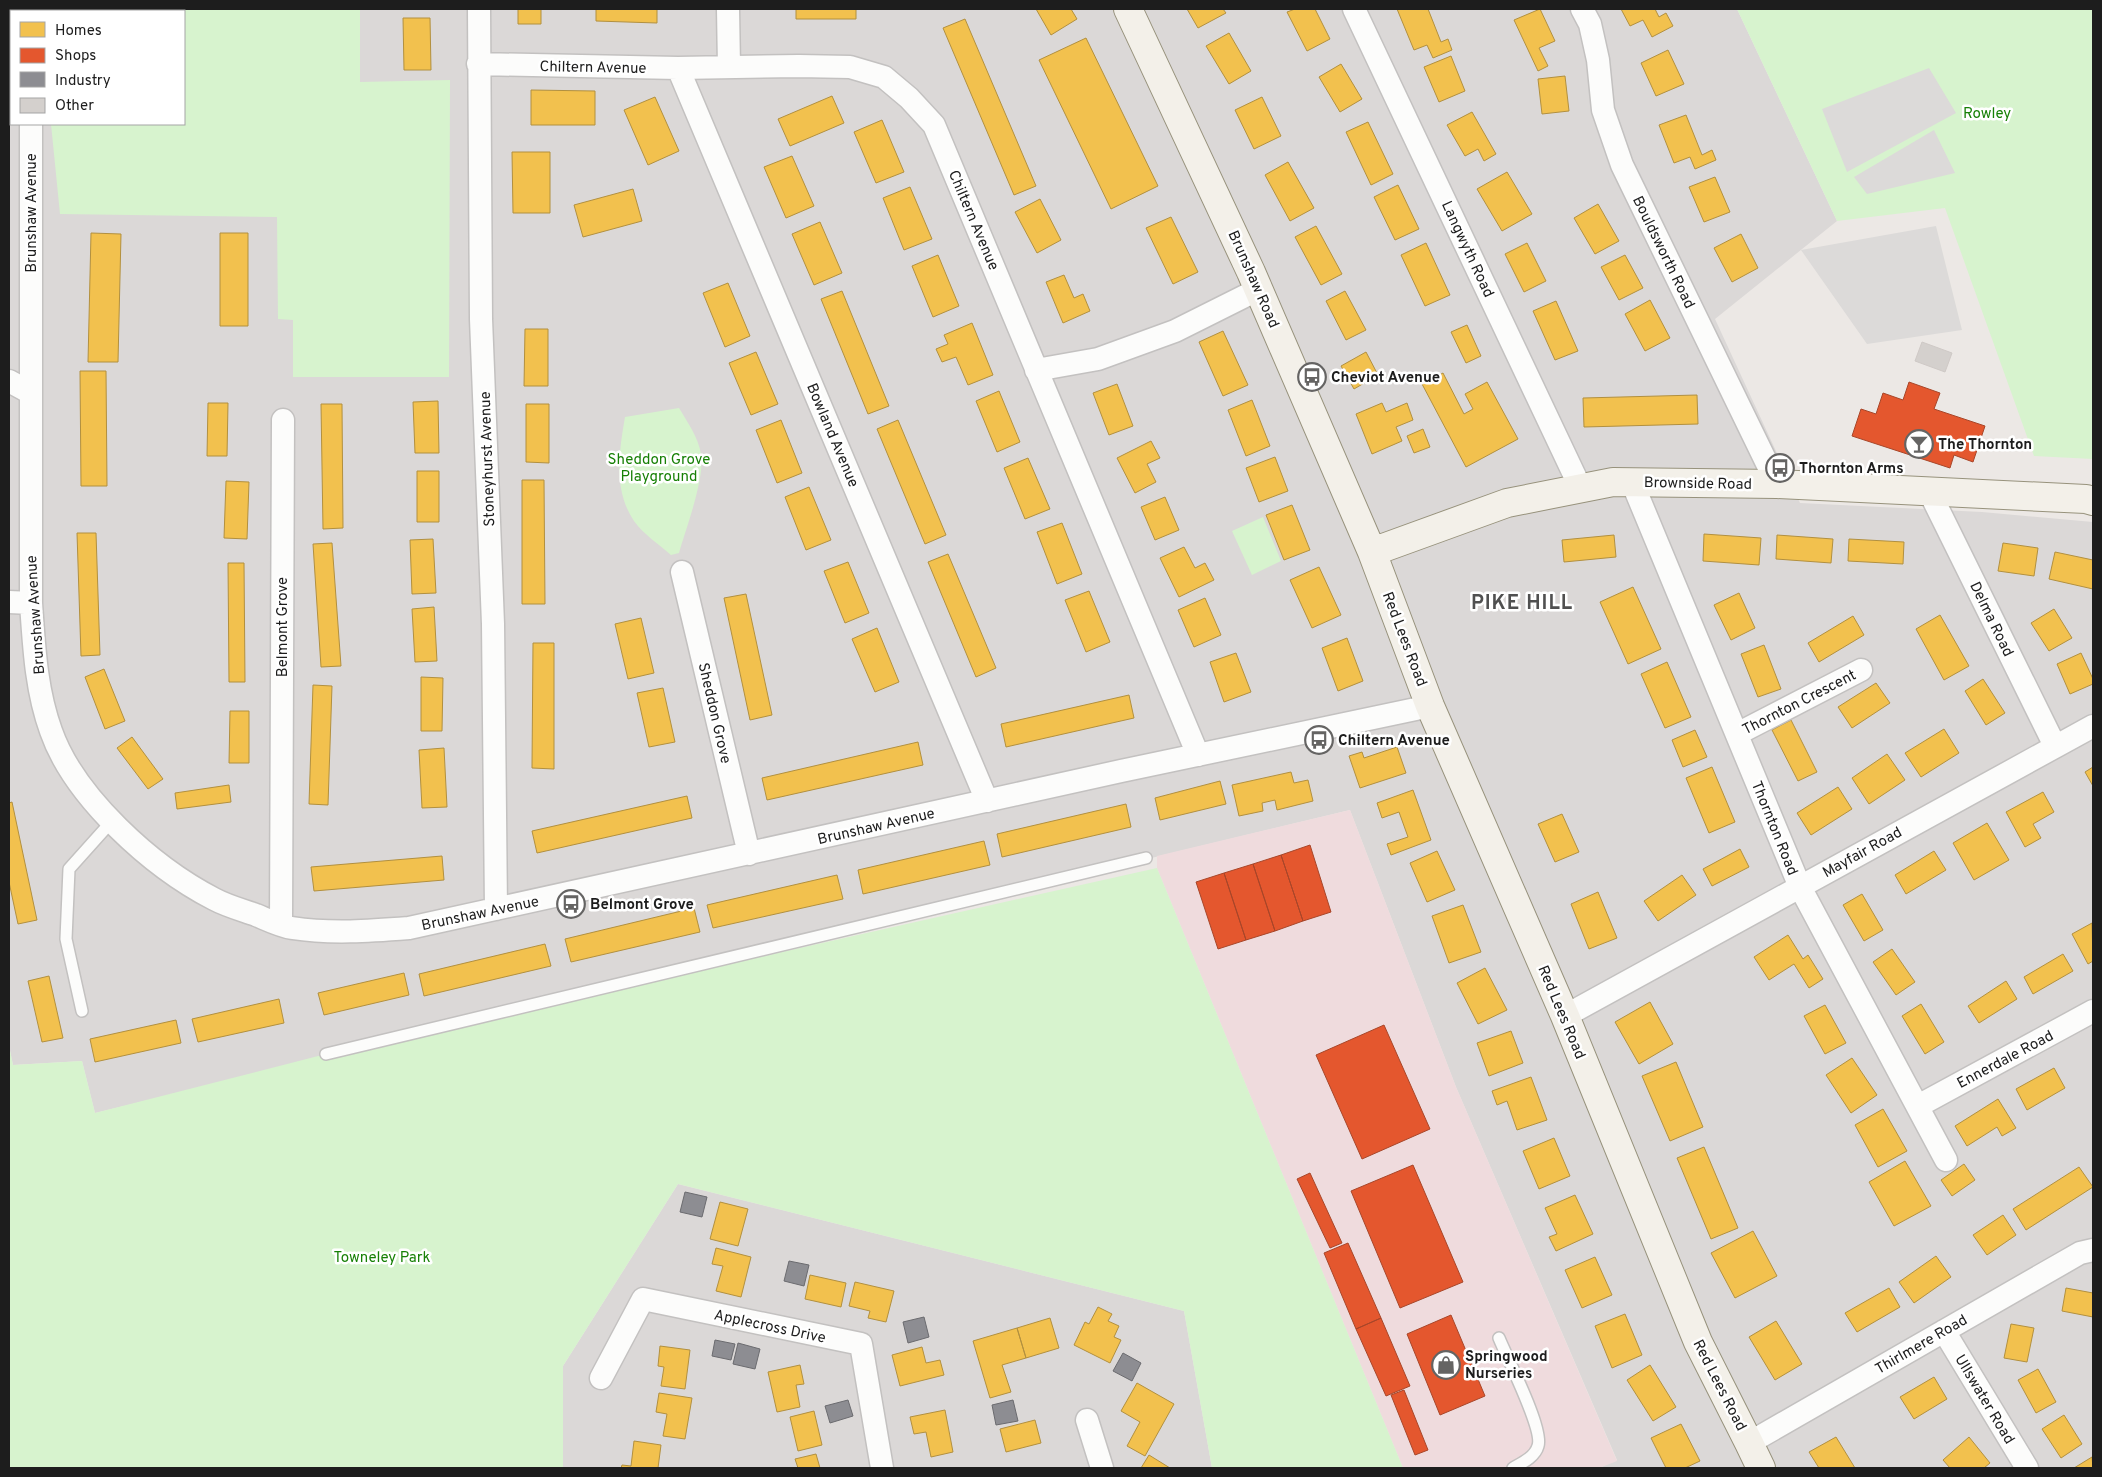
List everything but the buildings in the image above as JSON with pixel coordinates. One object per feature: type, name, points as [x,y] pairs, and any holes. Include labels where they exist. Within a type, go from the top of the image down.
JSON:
[{"type":"street","name":"Stoneyhurst Avenue","points":[[479,9],[481,319],[493,624],[496,910]]},
{"type":"street","points":[[728,9],[729,67]]},
{"type":"street","name":"Brunshaw Road","points":[[1128,9],[1259,290],[1372,552]]},
{"type":"street","name":"Langwyth Road","points":[[1354,9],[1581,489]]},
{"type":"street","name":"Bouldsworth Road","points":[[1582,9],[1590,24],[1598,60],[1603,110],[1622,165],[1777,484]]},
{"type":"street","name":"Chiltern Avenue","points":[[478,64],[678,68],[850,67],[884,78],[909,98],[934,125],[1198,755]]},
{"type":"street","name":"Bowland Avenue","points":[[678,68],[987,801]]},
{"type":"street","name":"Brunshaw Avenue","points":[[31,125],[31,603],[35,664],[50,730],[61,753],[82,786],[112,821],[150,858],[214,900],[290,928],[334,933],[409,928],[1430,706]]},
{"type":"street","points":[[1036,370],[1098,359],[1175,331],[1259,290]]},
{"type":"street","points":[[9,381],[31,393]]},
{"type":"street","name":"Belmont Grove","points":[[281,924],[283,420]]},
{"type":"street","name":"Brownside Road","points":[[1372,552],[1507,503],[1613,482],[1777,484],[2093,501]]},
{"type":"street","name":"Thornton Road","points":[[1632,482],[1800,887],[1946,1160]]},
{"type":"street","name":"Delma Road","points":[[1929,491],[2054,746]]},
{"type":"street","name":"Red Lees Road","points":[[1372,552],[1430,706],[1565,1016],[1698,1342],[1750,1443],[1760,1468]]},
{"type":"street","name":"Sheddon Grove","points":[[682,572],[749,854]]},
{"type":"street","points":[[9,602],[31,603]]},
{"type":"street","name":"Thornton Crescent","points":[[1737,734],[1861,670]]},
{"type":"street","name":"Mayfair Road","points":[[1565,1016],[2093,726]]},
{"type":"street","name":"Ennerdale Road","points":[[1918,1106],[2093,1011]]},
{"type":"street","name":"Thirlmere Road","points":[[1750,1443],[2080,1253],[2093,1250]]},
{"type":"street","name":"Applecross Drive","points":[[601,1378],[643,1299],[861,1344],[882,1468]]},
{"type":"street","name":"Ullswater Road","points":[[1944,1330],[2027,1468]]},
{"type":"street","points":[[1087,1420],[1102,1468]]},
{"type":"lane","points":[[82,1011],[66,939],[69,869],[112,821]]},
{"type":"lane","points":[[326,1054],[1146,858]]},
{"type":"lane","points":[[1499,1338],[1538,1428],[1538,1446],[1527,1461],[1513,1468]]},
{"type":"shaded area","points":[[9,9],[1737,9],[1837,221],[1715,319],[1800,503],[1982,512],[2093,522],[2093,1468],[1599,1468],[1617,1460],[1456,1087],[1350,810],[95,1113],[82,1061],[13,1065],[9,1046]]},
{"type":"shaded area","points":[[1929,68],[1956,113],[1847,172],[1822,109]]},
{"type":"shaded area","points":[[1934,130],[1955,173],[1867,194],[1854,177]]},
{"type":"shaded area","points":[[1936,226],[1962,330],[1867,344],[1801,250]]},
{"type":"shaded area","points":[[1350,810],[1456,1087],[1617,1461],[1599,1468],[1403,1468],[1157,868],[1157,856]]},
{"type":"shaded area","points":[[678,1184],[1184,1311],[1212,1468],[563,1468],[563,1366]]},
{"type":"green space","points":[[360,9],[360,82],[450,80],[449,377],[293,377],[293,320],[278,319],[277,217],[60,214],[51,125],[185,125],[185,10],[158,10]]},
{"type":"green space","name":"Rowley","points":[[1737,9],[2093,9],[2093,459],[2034,456],[1945,208],[1837,221]]},
{"type":"green space","name":"Sheddon Grove Playground","points":[[679,408],[698,442],[701,464],[698,490],[679,553],[671,555],[634,521],[623,497],[619,471],[625,417]]},
{"type":"green space","points":[[1263,517],[1281,561],[1252,575],[1232,531]]},
{"type":"green space","name":"Towneley Park","points":[[1157,868],[1403,1468],[1212,1468],[1184,1311],[678,1184],[563,1366],[563,1468],[9,1468],[9,1046],[13,1065],[82,1061],[95,1113],[326,1054]]},
{"type":"place","name":"Cheviot Avenue","points":[[1312,377]]},
{"type":"place","name":"The Thornton","points":[[1919,444]]},
{"type":"place","name":"Thornton Arms","points":[[1780,468]]},
{"type":"place","name":"Chiltern Avenue","points":[[1319,740]]},
{"type":"place","name":"Belmont Grove","points":[[571,904]]},
{"type":"place","name":"Springwood Nurseries","points":[[1446,1365]]},
{"type":"district","name":"PIKE HILL","points":[[1522,602]]}]
